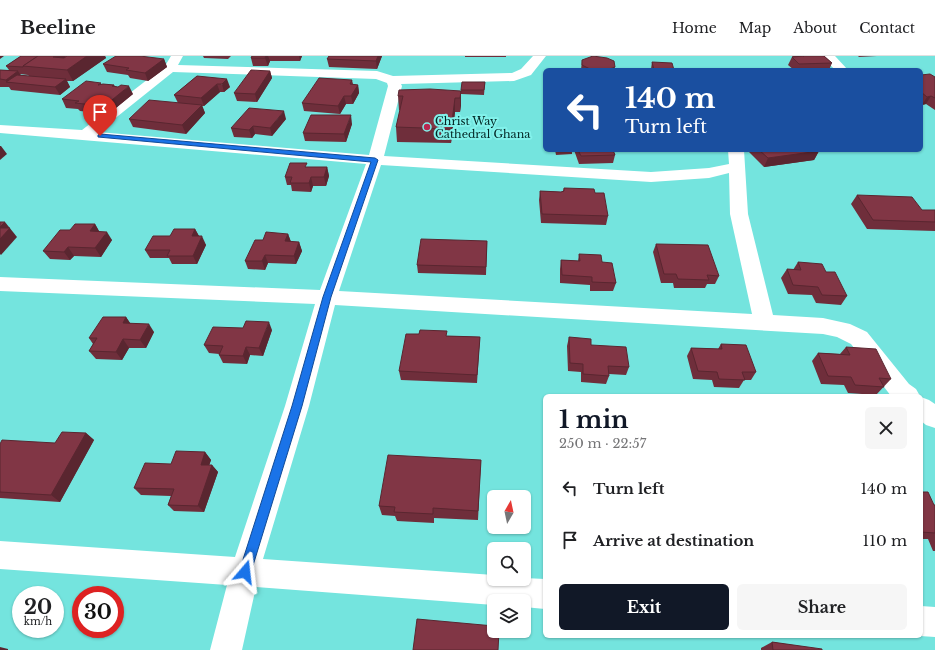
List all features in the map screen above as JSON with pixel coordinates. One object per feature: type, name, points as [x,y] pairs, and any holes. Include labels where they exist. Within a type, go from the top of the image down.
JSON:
[{"type":"street","points":[[85,134],[174,62],[313,74],[377,75],[392,80],[514,77],[526,72],[540,56]]},
{"type":"street","points":[[828,56],[840,68]]},
{"type":"street","points":[[226,650],[245,572],[297,406],[327,297],[375,160],[395,86],[392,80]]},
{"type":"street","points":[[0,130],[85,134],[375,160],[651,177],[710,173],[737,158],[739,214],[764,323]]},
{"type":"street","points":[[0,284],[327,297],[823,326],[842,330],[859,338],[906,394]]},
{"type":"street","points":[[923,409],[935,418]]},
{"type":"street","points":[[0,555],[543,594]]},
{"type":"street","points":[[923,621],[935,622]]},
{"type":"building","points":[[21,56],[38,56],[23,67],[6,66]]},
{"type":"building","points":[[38,56],[55,56],[53,57],[64,58],[67,56],[87,56],[67,70],[23,66]]},
{"type":"building","points":[[116,56],[140,56],[164,59],[145,73],[126,70],[129,68],[103,64]]},
{"type":"building","points":[[252,56],[266,56],[265,58],[251,58]]},
{"type":"building","points":[[329,56],[378,56],[376,61],[327,59]]},
{"type":"building","points":[[593,56],[607,58],[614,61],[615,67],[588,68],[582,65],[582,60]]},
{"type":"building","points":[[824,56],[832,63],[799,64],[792,57]]},
{"type":"building","points":[[652,62],[672,63],[673,68],[654,68]]},
{"type":"building","points":[[0,70],[18,71],[6,80],[0,79]]},
{"type":"building","points":[[251,70],[270,71],[255,94],[234,93]]},
{"type":"building","points":[[930,74],[935,77],[935,98],[931,96],[927,97],[923,94],[923,75]]},
{"type":"building","points":[[17,75],[66,79],[55,87],[6,82]]},
{"type":"building","points":[[197,76],[227,79],[222,84],[217,84],[201,98],[174,95]]},
{"type":"building","points":[[319,78],[352,80],[350,84],[358,85],[351,96],[344,96],[338,106],[302,103]]},
{"type":"building","points":[[86,81],[101,83],[98,85],[114,85],[112,86],[118,87],[121,85],[129,86],[107,104],[96,103],[94,105],[75,103],[79,101],[62,99]]},
{"type":"building","points":[[462,82],[485,82],[484,90],[461,90]]},
{"type":"building","points":[[430,89],[461,91],[460,98],[455,98],[451,129],[396,127],[403,96],[398,96],[399,90]]},
{"type":"building","points":[[149,100],[202,105],[182,125],[129,119]]},
{"type":"building","points":[[249,108],[284,111],[270,128],[253,126],[249,130],[231,128]]},
{"type":"building","points":[[311,115],[351,115],[344,134],[303,133]]},
{"type":"building","points":[[579,152],[614,152],[615,155],[581,156]]},
{"type":"building","points":[[761,152],[812,152],[768,158]]},
{"type":"building","points":[[290,163],[307,163],[305,167],[327,167],[324,177],[311,177],[309,183],[290,183],[292,177],[285,177]]},
{"type":"building","points":[[564,188],[594,189],[595,193],[604,193],[608,216],[542,214],[540,191],[561,192],[564,191]]},
{"type":"building","points":[[857,195],[912,197],[922,210],[935,210],[935,222],[873,220]]},
{"type":"building","points":[[0,222],[5,222],[0,227]]},
{"type":"building","points":[[75,224],[95,224],[90,231],[107,232],[95,248],[68,247],[64,252],[43,251],[60,230],[70,230]]},
{"type":"building","points":[[0,228],[10,228],[0,239]]},
{"type":"building","points":[[174,229],[195,229],[192,236],[202,236],[193,256],[167,256],[170,250],[145,250],[153,236],[170,236]]},
{"type":"building","points":[[266,232],[288,234],[285,241],[299,242],[294,256],[265,255],[262,261],[245,261],[255,240],[263,240]]},
{"type":"building","points":[[421,239],[487,241],[486,267],[417,265]]},
{"type":"building","points":[[656,244],[708,245],[719,276],[707,275],[709,280],[678,279],[676,274],[664,274]]},
{"type":"building","points":[[579,254],[601,255],[602,262],[612,263],[616,283],[592,282],[592,277],[562,275],[561,260],[580,261]]},
{"type":"building","points":[[798,262],[822,264],[826,272],[835,272],[847,296],[822,295],[818,287],[793,285],[787,269],[801,270]]},
{"type":"building","points":[[103,317],[126,317],[123,323],[149,324],[140,340],[123,339],[116,352],[89,351],[97,338],[89,338]]},
{"type":"building","points":[[246,321],[269,322],[259,348],[246,347],[243,356],[219,355],[223,346],[204,345],[213,327],[243,328]]},
{"type":"building","points":[[420,330],[447,331],[446,336],[480,337],[477,375],[399,371],[406,334],[419,334]]},
{"type":"building","points":[[569,337],[591,339],[591,345],[626,347],[629,367],[608,366],[609,376],[583,374],[583,364],[570,363]]},
{"type":"building","points":[[721,344],[746,345],[756,372],[742,372],[745,380],[719,379],[717,372],[698,371],[691,348],[722,349]]},
{"type":"building","points":[[846,347],[876,349],[891,379],[879,378],[884,387],[855,385],[851,377],[828,376],[818,353],[850,355]]},
{"type":"building","points":[[62,432],[86,433],[51,495],[0,492],[0,444],[2,440],[55,443]]},
{"type":"building","points":[[176,451],[205,452],[201,465],[212,465],[198,506],[168,505],[174,489],[134,488],[145,463],[171,464]]},
{"type":"building","points":[[388,455],[481,460],[478,511],[433,508],[433,514],[394,512],[395,507],[379,506]]},
{"type":"building","points":[[923,492],[928,492],[935,505],[935,533],[923,532]]},
{"type":"building","points":[[417,619],[487,625],[487,638],[499,638],[498,650],[413,650]]},
{"type":"building","points":[[772,642],[822,649],[822,650],[773,650]]},
{"type":"place","name":"Christ Way Cathedral Ghana","points":[[427,127]]},
{"type":"route","points":[[100,136],[375,160],[327,297],[297,406],[245,572]]}]
